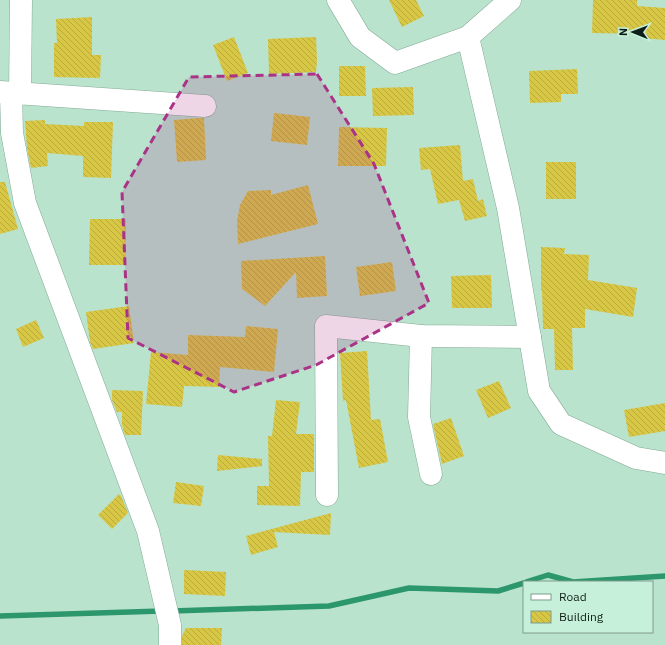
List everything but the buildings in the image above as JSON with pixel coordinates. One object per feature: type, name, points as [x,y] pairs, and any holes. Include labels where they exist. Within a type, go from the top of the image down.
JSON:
[{"type":"street","points":[[21,0],[10,93],[12,133],[25,203],[148,531],[170,625],[170,645]]},
{"type":"street","points":[[338,0],[360,37],[395,64],[468,36],[510,0]]},
{"type":"street","points":[[468,36],[508,208],[540,391],[561,424],[636,458],[665,463]]},
{"type":"street","points":[[10,93],[205,106]]},
{"type":"street","points":[[327,495],[326,326],[421,336],[530,337]]},
{"type":"street","points":[[421,336],[420,417],[431,474]]},
{"type":"highlighted area","points":[[317,74],[374,164],[429,303],[316,365],[234,392],[128,338],[122,192],[189,77]]},
{"type":"waterway","points":[[529,581],[548,575],[569,581]]},
{"type":"waterway","points":[[588,581],[665,576]]},
{"type":"waterway","points":[[172,611],[329,606],[409,588],[498,591],[523,583]]},
{"type":"waterway","points":[[0,616],[162,611]]}]
